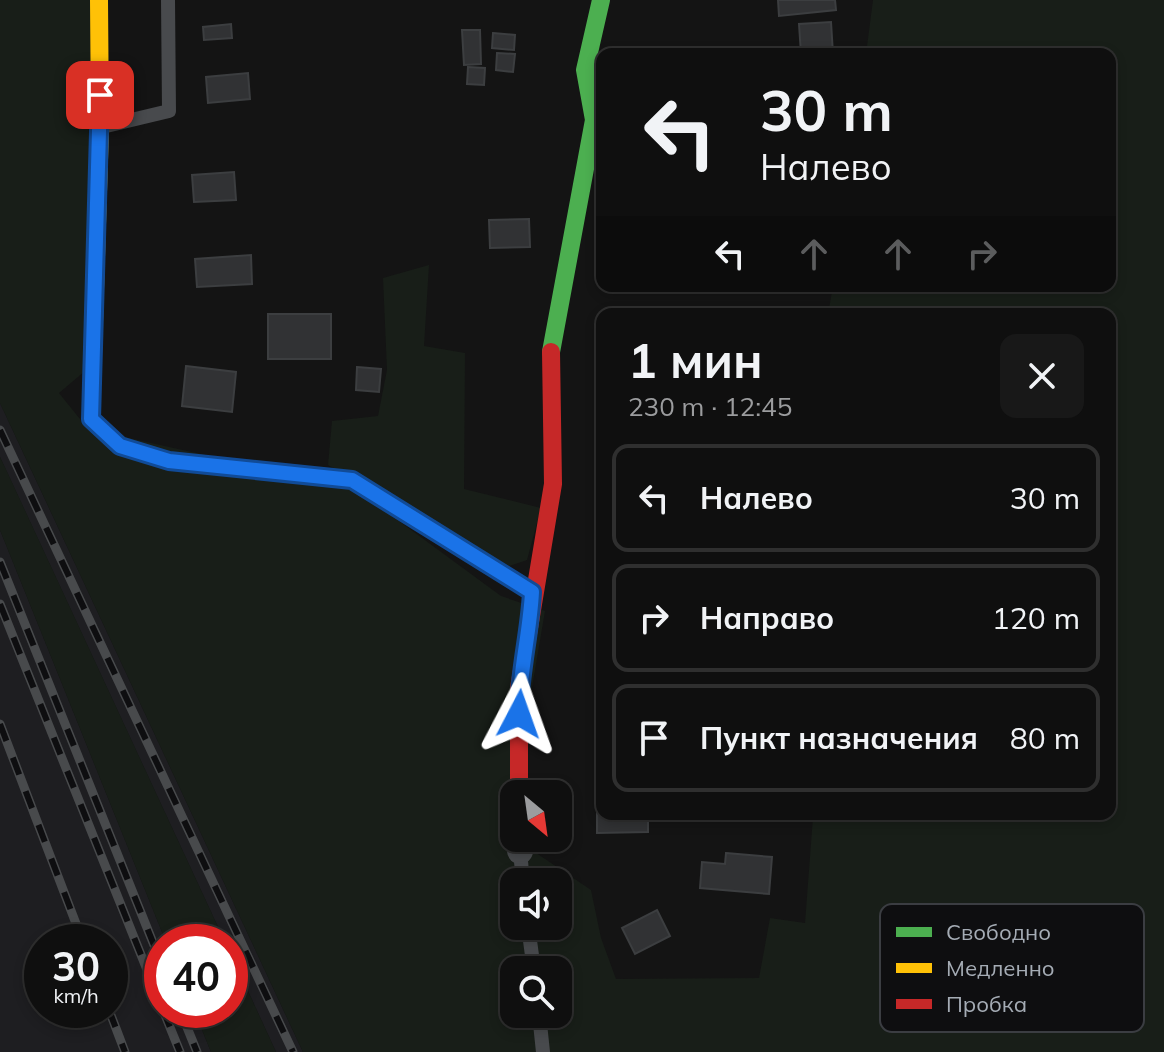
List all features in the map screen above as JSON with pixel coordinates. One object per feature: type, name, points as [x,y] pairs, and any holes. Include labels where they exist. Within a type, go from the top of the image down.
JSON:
[{"type":"street","points":[[99,0],[100,127],[91,419],[120,446],[169,461],[352,480],[532,592]]},
{"type":"street","points":[[519,780],[519,688],[530,630],[532,592],[544,552],[553,484],[549,360],[594,120],[585,70],[601,0]]},
{"type":"lane","points":[[100,127],[169,111],[168,0]]},
{"type":"lane","points":[[540,1028],[543,1052]]},
{"type":"shaded area","points":[[0,0],[91,0],[85,371],[59,393],[88,429],[354,488],[501,596],[545,611],[516,780],[500,780],[500,852],[535,852],[558,868],[500,868],[500,940],[572,940],[572,877],[591,890],[601,938],[616,979],[759,978],[770,918],[805,923],[813,820],[1116,820],[1116,308],[829,308],[832,292],[1116,292],[1116,48],[867,48],[873,0],[1164,0],[1164,1052],[303,1052],[248,934],[248,924],[243,924],[0,403]]},
{"type":"shaded area","points":[[429,265],[424,346],[465,353],[464,489],[541,508],[527,560],[509,566],[328,465],[332,421],[378,416],[387,370],[383,278]]},
{"type":"shaded area","points":[[0,403],[243,924],[217,924],[0,457]]},
{"type":"shaded area","points":[[0,457],[217,924],[159,924],[0,530]]},
{"type":"shaded area","points":[[0,530],[159,924],[144,924],[144,1028],[201,1028],[211,1052],[0,1052]]},
{"type":"shaded area","points":[[248,934],[303,1052],[276,1052],[248,991]]},
{"type":"shaded area","points":[[248,991],[276,1052],[211,1052],[201,1028],[248,1028]]},
{"type":"building","points":[[778,0],[835,0],[836,10],[779,16]]},
{"type":"building","points":[[831,22],[833,48],[801,48],[799,24]]},
{"type":"building","points":[[231,24],[232,38],[204,40],[203,27]]},
{"type":"building","points":[[462,30],[480,30],[481,64],[464,65]]},
{"type":"building","points":[[493,33],[515,35],[514,50],[492,48]]},
{"type":"building","points":[[497,53],[515,54],[513,72],[496,70]]},
{"type":"building","points":[[468,67],[485,68],[484,85],[467,84]]},
{"type":"building","points":[[248,73],[250,99],[208,103],[206,77]]},
{"type":"building","points":[[234,172],[236,200],[194,202],[192,175]]},
{"type":"building","points":[[529,219],[530,247],[490,248],[489,220]]},
{"type":"building","points":[[251,255],[252,284],[197,287],[195,259]]},
{"type":"building","points":[[268,314],[331,314],[331,359],[268,359]]},
{"type":"building","points":[[186,366],[236,372],[232,412],[182,406]]},
{"type":"building","points":[[357,367],[381,369],[379,392],[356,390]]},
{"type":"building","points":[[597,820],[648,820],[648,832],[597,833]]},
{"type":"building","points":[[726,853],[772,857],[769,894],[700,888],[702,862],[725,864]]},
{"type":"building","points":[[657,910],[670,936],[635,954],[622,928]]},
{"type":"railway","points":[[0,430],[293,1052]]},
{"type":"railway","points":[[0,562],[146,924]]},
{"type":"railway","points":[[0,604],[144,962]]},
{"type":"railway","points":[[0,724],[76,924]]},
{"type":"railway","points":[[116,1028],[125,1052]]},
{"type":"railway","points":[[170,1028],[180,1052]]},
{"type":"railway","points":[[187,1028],[197,1052]]},
{"type":"traffic: fast","points":[[551,352],[594,120],[585,70],[601,0]]},
{"type":"traffic: fast","points":[[332,478],[352,480],[532,592]]},
{"type":"traffic: slow","points":[[99,0],[100,127],[91,419],[120,446],[169,461],[332,478]]},
{"type":"traffic: jam","points":[[519,780],[519,688],[553,484],[551,352]]},
{"type":"route","points":[[100,95],[95,369],[91,419],[120,446],[169,461],[352,480],[532,592],[530,630],[519,688],[519,714]]}]
